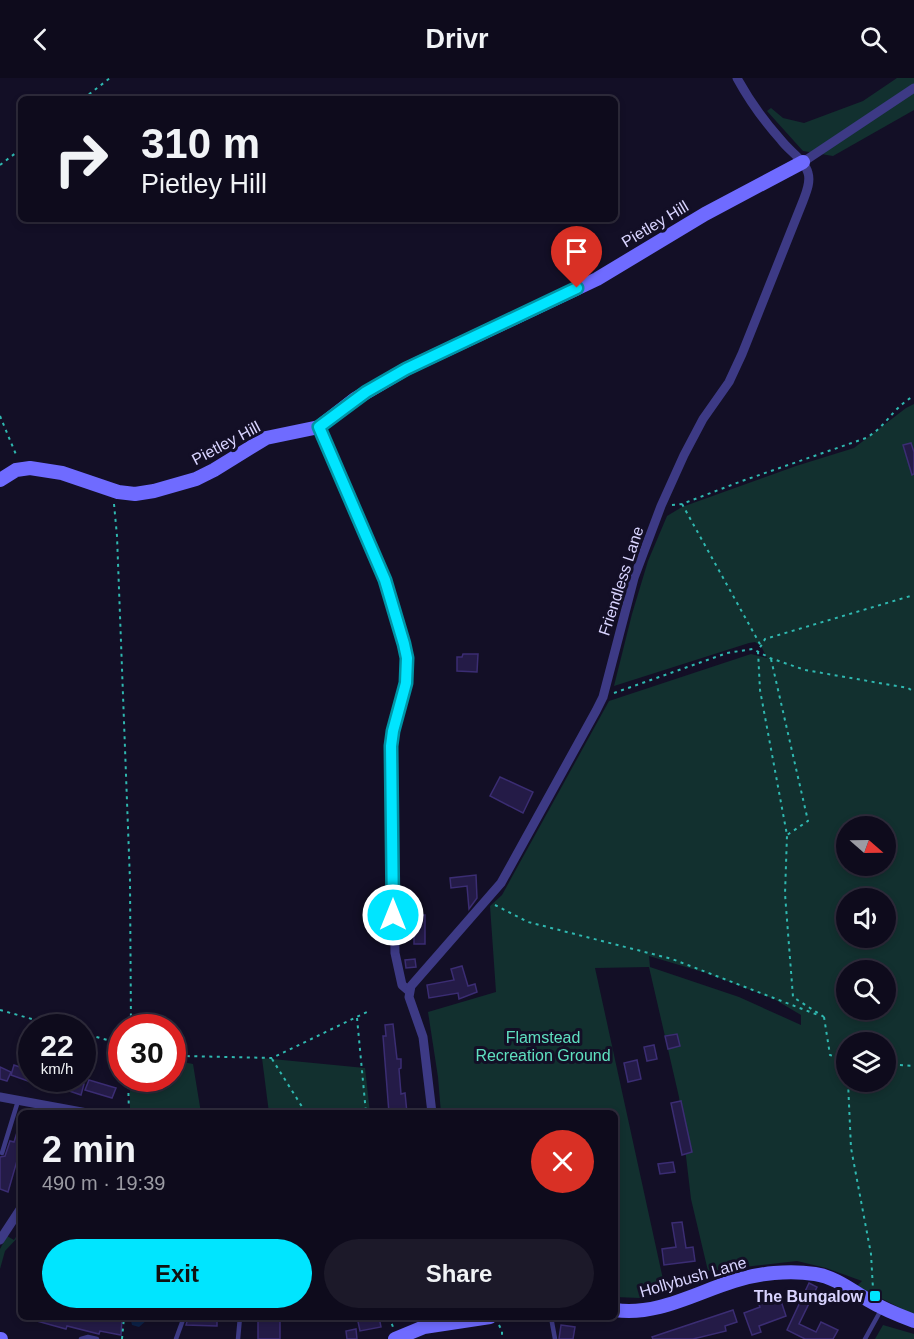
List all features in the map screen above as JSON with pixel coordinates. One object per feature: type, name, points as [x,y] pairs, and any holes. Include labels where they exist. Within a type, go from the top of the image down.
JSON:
[{"type":"street","points":[[737,78],[749,99],[802,162],[914,88]]},
{"type":"street","name":"Pietley Hill","points":[[21,468],[62,473],[118,492],[135,494],[154,491],[195,478],[214,470],[266,438],[319,427],[370,390],[406,369],[597,279],[705,214],[802,162]]},
{"type":"street","name":"Friendless Lane","points":[[409,991],[413,981],[501,883],[560,780],[603,697],[634,578],[661,506],[684,455],[704,419],[729,382],[803,201],[809,176],[802,162]]},
{"type":"street","points":[[319,427],[385,580],[407,658],[406,683],[391,746],[395,953],[402,985],[409,991],[423,1037],[432,1110]]},
{"type":"street","points":[[0,480],[21,468]]},
{"type":"street","points":[[0,1097],[55,1110]]},
{"type":"street","points":[[0,1240],[18,1213]]},
{"type":"street","name":"Hollybush Lane","points":[[618,1310],[653,1309],[735,1281],[773,1274],[818,1274],[837,1281],[882,1308],[914,1321]]},
{"type":"street","points":[[395,1339],[424,1327],[456,1320]]},
{"type":"lane","points":[[2,1154],[18,1101]]},
{"type":"lane","points":[[865,1339],[882,1308]]},
{"type":"lane","points":[[176,1339],[183,1320]]},
{"type":"lane","points":[[238,1339],[240,1320]]},
{"type":"lane","points":[[552,1320],[555,1339]]},
{"type":"lane","points":[[81,1339],[88,1337],[97,1339]]},
{"type":"path","points":[[87,96],[110,78]]},
{"type":"path","points":[[0,165],[18,150]]},
{"type":"path","points":[[661,506],[682,504],[866,438],[880,429],[900,405],[914,396]]},
{"type":"path","points":[[0,416],[21,468]]},
{"type":"path","points":[[118,492],[114,505],[130,881],[131,1014]]},
{"type":"path","points":[[682,504],[761,646]]},
{"type":"path","points":[[836,1057],[830,1055],[824,1017],[793,997],[785,894],[787,835],[760,690],[758,651],[765,639],[914,595]]},
{"type":"path","points":[[603,697],[727,652],[753,649],[770,658],[805,670],[908,688],[914,692]]},
{"type":"path","points":[[770,658],[808,821],[787,835]]},
{"type":"path","points":[[487,901],[528,922],[672,959],[824,1017]]},
{"type":"path","points":[[0,1010],[18,1015]]},
{"type":"path","points":[[186,1056],[272,1058],[367,1012]]},
{"type":"path","points":[[357,1018],[366,1110]]},
{"type":"path","points":[[272,1058],[304,1110]]},
{"type":"path","points":[[896,1065],[914,1066]]},
{"type":"path","points":[[128,1092],[129,1110]]},
{"type":"path","points":[[848,1092],[851,1148],[875,1287],[867,1299]]},
{"type":"path","points":[[122,1339],[124,1320]]},
{"type":"path","points":[[494,1320],[502,1331],[502,1339]]},
{"type":"green space","points":[[897,78],[914,78],[914,110],[833,156],[803,151],[767,111],[771,108],[783,118],[804,123],[863,101]]},
{"type":"green space","name":"Flamstead Recreation Ground","points":[[914,404],[914,1315],[857,1286],[862,1281],[826,1268],[797,1261],[708,1271],[691,1199],[679,1097],[649,967],[595,968],[666,1293],[640,1298],[618,1297],[618,1110],[441,1110],[428,1012],[496,992],[490,906],[502,895],[609,701],[751,654],[767,658],[761,646],[755,642],[749,643],[614,686],[648,561],[667,516],[682,507],[854,448]],"holes":[[[649,956],[706,973],[774,999],[801,1015],[801,1025],[739,997],[650,967]]]},
{"type":"green space","points":[[262,1058],[365,1068],[370,1110],[269,1110]]},
{"type":"green space","points":[[186,1063],[193,1064],[201,1110],[130,1110],[130,1092],[186,1092]]},
{"type":"green space","points":[[18,1234],[18,1237],[5,1251],[0,1269],[0,1249],[7,1236],[14,1240]]},
{"type":"green space","points":[[883,1325],[914,1334],[914,1339],[875,1339]]},
{"type":"water","points":[[131,1320],[147,1320],[139,1327],[132,1325]]},
{"type":"building","points":[[911,443],[914,452],[914,474],[912,475],[903,445]]},
{"type":"building","points":[[463,654],[478,654],[477,672],[457,671],[457,657],[462,657]]},
{"type":"building","points":[[500,777],[533,792],[523,813],[490,796]]},
{"type":"building","points":[[476,875],[477,898],[469,909],[467,886],[451,888],[450,878]]},
{"type":"building","points":[[401,902],[416,902],[416,912],[401,912]]},
{"type":"building","points":[[414,915],[425,915],[425,944],[414,944]]},
{"type":"building","points":[[415,959],[416,967],[406,968],[405,960]]},
{"type":"building","points":[[462,966],[468,986],[475,984],[477,992],[459,999],[458,993],[429,998],[427,985],[454,980],[451,969]]},
{"type":"building","points":[[393,1024],[397,1059],[401,1059],[399,1069],[401,1094],[405,1093],[407,1110],[389,1110],[383,1036],[386,1036],[385,1025]]},
{"type":"building","points":[[677,1034],[680,1046],[668,1049],[665,1036]]},
{"type":"building","points":[[654,1045],[657,1059],[647,1061],[644,1047]]},
{"type":"building","points":[[637,1060],[641,1079],[628,1082],[624,1063]]},
{"type":"building","points":[[14,1065],[18,1066],[18,1077],[11,1075]]},
{"type":"building","points":[[0,1067],[11,1072],[7,1081],[0,1079]]},
{"type":"building","points":[[96,1082],[108,1086],[108,1092],[114,1092],[112,1098],[92,1092],[96,1092]]},
{"type":"building","points":[[681,1101],[692,1152],[682,1155],[671,1103]]},
{"type":"building","points":[[18,1129],[18,1157],[8,1192],[0,1189],[0,1157],[5,1156],[10,1141],[14,1142]]},
{"type":"building","points":[[673,1162],[675,1172],[660,1174],[658,1164]]},
{"type":"building","points":[[682,1222],[686,1248],[693,1247],[695,1261],[664,1265],[662,1249],[676,1247],[672,1223]]},
{"type":"building","points":[[809,1283],[817,1287],[799,1324],[816,1332],[821,1322],[838,1330],[833,1339],[805,1339],[787,1330]]},
{"type":"building","points":[[779,1295],[786,1316],[759,1326],[761,1332],[752,1335],[744,1313],[760,1307],[758,1302]]},
{"type":"building","points":[[733,1310],[737,1322],[725,1326],[726,1331],[693,1339],[653,1339],[652,1337]]},
{"type":"building","points":[[33,1320],[122,1320],[121,1335],[100,1331],[99,1334],[67,1326],[66,1329]]},
{"type":"building","points":[[187,1320],[217,1320],[217,1326],[186,1325]]},
{"type":"building","points":[[258,1320],[280,1320],[280,1339],[258,1339]]},
{"type":"building","points":[[358,1320],[380,1320],[381,1327],[360,1331]]},
{"type":"building","points":[[561,1325],[575,1327],[573,1339],[559,1339]]},
{"type":"building","points":[[356,1329],[357,1339],[347,1339],[346,1331]]},
{"type":"place","name":"The Bungalow","points":[[875,1296]]},
{"type":"route","points":[[393,915],[391,746],[406,683],[407,658],[385,580],[319,427],[355,399],[406,369],[577,288]]}]
